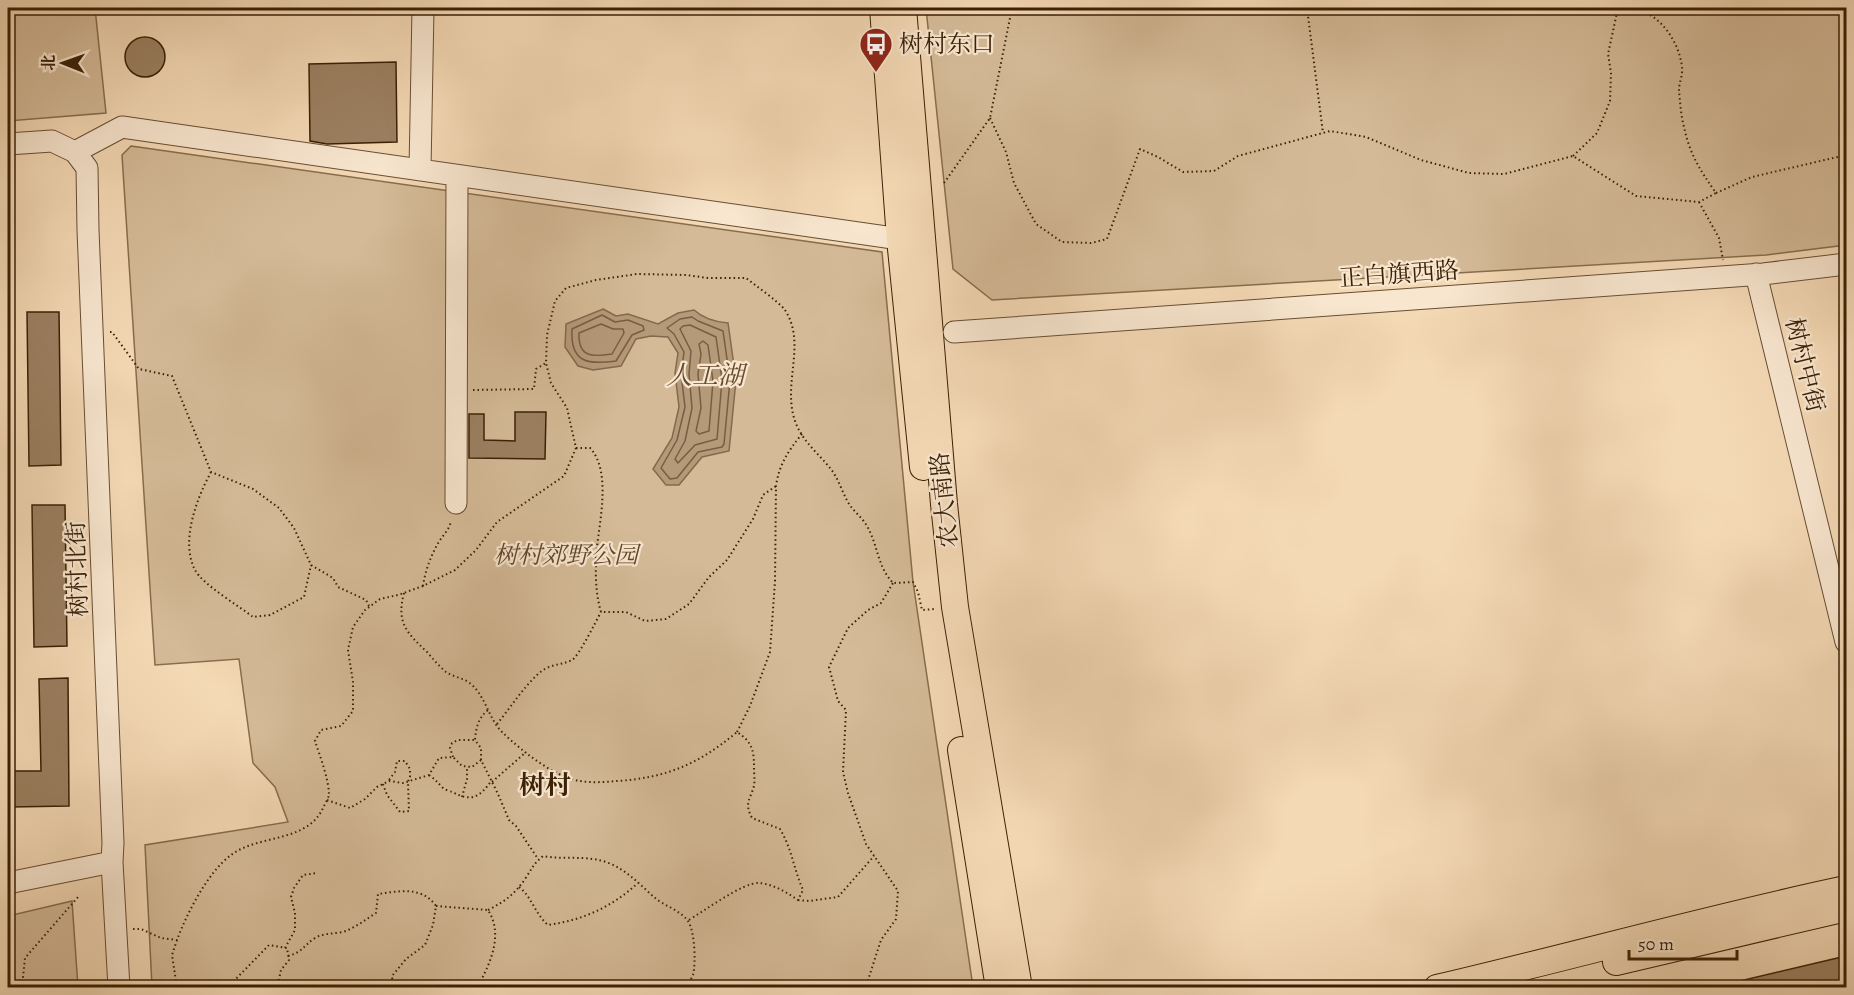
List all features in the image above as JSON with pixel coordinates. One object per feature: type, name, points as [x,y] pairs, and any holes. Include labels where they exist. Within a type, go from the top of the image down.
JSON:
[{"type":"main road","name":"农大南路","points":[[883,8],[900,239],[939,609],[999,987]]},
{"type":"main road","name":"农大南路","points":[[903,8],[942,481],[955,607],[1019,987]]},
{"type":"main road","points":[[1437,987],[1555,960],[1750,910],[1846,889]]},
{"type":"main road","points":[[1508,987],[1846,908]]},
{"type":"street","points":[[420,170],[423,8]]},
{"type":"street","points":[[8,144],[52,141],[75,152],[122,127],[900,239]]},
{"type":"street","name":"树村北街","points":[[75,152],[87,168],[114,843],[112,862],[119,987]]},
{"type":"street","points":[[456,503],[457,176]]},
{"type":"street","name":"正白旗西路","points":[[954,332],[1756,274],[1846,264]]},
{"type":"street","name":"树村中街","points":[[1756,274],[1846,642]]},
{"type":"street","points":[[8,884],[112,862]]},
{"type":"path","points":[[944,183],[990,118],[1012,8]]},
{"type":"path","points":[[1307,8],[1323,133]]},
{"type":"path","points":[[990,118],[1006,152],[1014,183],[1036,224],[1062,242],[1091,243],[1107,239],[1140,149],[1183,172],[1214,171],[1238,156],[1330,131],[1366,136],[1421,160],[1469,173],[1504,174],[1573,156],[1597,133],[1610,101],[1611,73],[1608,54],[1618,8]]},
{"type":"path","points":[[1632,8],[1640,9],[1657,18],[1677,49],[1682,69],[1679,89],[1683,126],[1695,163],[1716,192]]},
{"type":"path","points":[[1573,156],[1636,195],[1699,202],[1752,177],[1846,155]]},
{"type":"path","points":[[1699,202],[1719,238],[1724,276]]},
{"type":"path","points":[[177,987],[172,955],[188,912],[209,880],[229,856],[245,846],[300,831],[320,816],[329,796],[315,741],[321,730],[341,726],[353,711],[353,682],[348,650],[353,627],[380,599],[423,586],[455,570],[476,550],[498,522],[564,476],[576,448],[567,408],[551,383],[546,363],[547,335],[555,301],[566,288],[596,280],[637,274],[746,278],[784,310],[794,333],[795,356],[790,380],[791,407],[796,423],[806,443],[832,471],[852,508],[867,526],[885,574],[893,583]]},
{"type":"path","points":[[92,333],[112,332],[139,369],[172,376],[211,472],[254,489],[279,508],[294,528],[311,565],[333,578],[338,587],[366,600],[370,607]]},
{"type":"path","points":[[456,390],[534,389],[536,369],[546,363]]},
{"type":"path","points":[[404,592],[400,608],[405,627],[413,640],[448,673],[469,682],[478,692],[501,731],[526,752],[557,772],[579,781],[632,780],[658,776],[689,765],[722,745],[737,732],[750,706],[770,652],[775,581],[778,471],[787,453],[802,434]]},
{"type":"path","points":[[497,724],[537,675],[550,665],[573,659],[581,651],[586,637],[601,612],[597,597],[597,549],[603,501],[598,457],[590,448],[576,448]]},
{"type":"path","points":[[211,472],[199,494],[191,523],[190,553],[196,572],[253,617],[270,615],[304,597],[311,565]]},
{"type":"path","points":[[601,612],[626,612],[645,621],[666,620],[689,604],[709,577],[727,560],[753,519],[763,495],[776,486]]},
{"type":"path","points":[[423,586],[424,574],[437,544],[450,527],[456,503]]},
{"type":"path","points":[[893,583],[913,582],[922,610]]},
{"type":"path","points":[[862,987],[868,980],[881,940],[896,919],[898,891],[874,856],[858,825],[848,793],[843,772],[846,710],[838,701],[829,667],[848,628],[868,610],[881,603],[893,583]]},
{"type":"path","points":[[488,710],[476,726],[475,740],[481,748],[481,760],[509,820],[516,826],[538,860]]},
{"type":"path","points":[[737,732],[746,738],[754,750],[754,785],[748,800],[749,812],[752,818],[780,829],[787,840],[803,890],[798,900]]},
{"type":"path","points":[[475,740],[458,740],[452,743],[450,748],[453,757],[462,766],[472,767],[481,760]]},
{"type":"path","points":[[429,775],[444,789],[462,797],[471,798],[483,792],[492,781],[526,752]]},
{"type":"path","points":[[388,781],[408,782],[429,775],[440,758],[453,757]]},
{"type":"path","points":[[327,801],[350,808],[365,799],[377,786],[388,781],[395,772],[398,761],[405,761],[410,770],[409,811],[400,812],[387,795],[383,784]]},
{"type":"path","points":[[462,797],[467,779],[467,767]]},
{"type":"path","points":[[436,906],[488,910],[508,900],[534,863],[543,856],[557,859],[592,858],[609,863],[622,870],[687,921],[693,936],[693,975],[686,987]]},
{"type":"path","points":[[687,921],[749,885],[759,883],[782,889],[798,900],[809,901],[838,897],[874,856]]},
{"type":"path","points":[[278,987],[281,970],[289,960],[285,948],[295,930],[295,913],[291,897],[294,888],[303,875],[317,873]]},
{"type":"path","points":[[519,887],[526,893],[541,919],[548,925],[581,918],[601,910],[621,898],[638,883]]},
{"type":"path","points":[[288,956],[300,953],[314,939],[322,935],[344,932],[359,925],[376,913],[378,894],[412,890],[431,899],[436,906],[433,925],[425,945],[406,959],[392,976],[393,987]]},
{"type":"path","points":[[14,987],[23,977],[25,958],[78,897]]},
{"type":"path","points":[[477,987],[488,968],[496,940],[494,919],[488,910]]},
{"type":"path","points":[[117,929],[141,929],[161,938],[177,940]]},
{"type":"path","points":[[227,987],[269,945],[285,948]]},
{"type":"green space","points":[[8,8],[95,8],[106,113],[8,121]]},
{"type":"green space","points":[[926,8],[1846,8],[1846,245],[1766,255],[992,300],[953,269]]},
{"type":"green space","name":"树村郊野公园","points":[[131,146],[882,252],[913,582],[973,987],[152,987],[145,845],[288,822],[275,787],[253,763],[239,659],[155,665],[122,155]]},
{"type":"green space","points":[[72,901],[78,987],[8,987],[8,916]]},
{"type":"water","name":"人工湖","points":[[603,309],[616,316],[628,314],[658,324],[678,313],[694,310],[702,316],[728,323],[736,380],[729,451],[702,457],[679,485],[666,485],[653,469],[672,438],[679,407],[675,373],[678,353],[668,337],[651,336],[636,339],[621,366],[593,370],[578,366],[565,347],[566,324]]},
{"type":"building","points":[[145,37],[153,38],[159,43],[164,49],[164,65],[159,71],[153,76],[145,77],[137,76],[131,71],[126,65],[125,57],[126,49],[131,43],[137,38]]},
{"type":"building","points":[[396,62],[397,142],[327,144],[310,141],[309,64]]},
{"type":"building","points":[[27,312],[59,312],[61,465],[29,466]]},
{"type":"building","points":[[515,412],[546,412],[545,459],[469,458],[469,414],[484,414],[484,440],[515,441]]},
{"type":"building","points":[[32,505],[65,505],[67,646],[34,647]]},
{"type":"building","points":[[68,678],[69,806],[10,807],[10,771],[41,771],[39,679]]},
{"type":"building","points":[[1846,956],[1846,987],[1731,987],[1731,983]]},
{"type":"place","name":"树村东口","points":[[876,73]]},
{"type":"district","name":"树村","points":[[545,785]]}]
